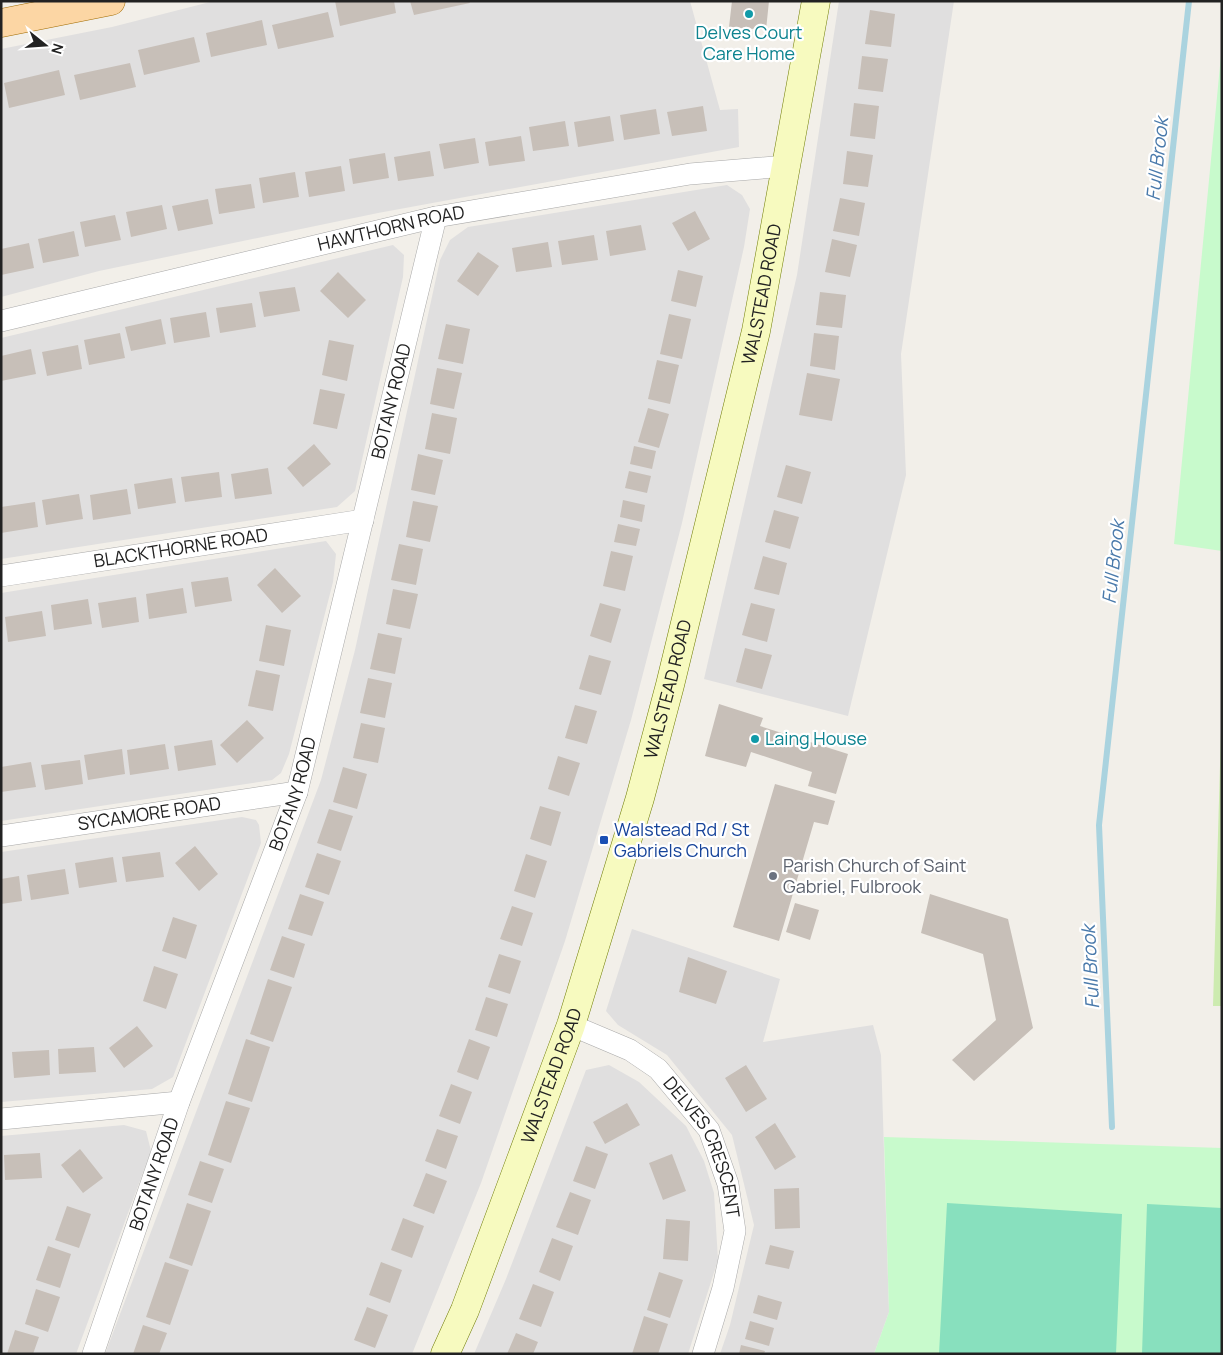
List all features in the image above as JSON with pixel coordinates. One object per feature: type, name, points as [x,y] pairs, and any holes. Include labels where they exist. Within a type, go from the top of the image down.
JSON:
[{"type":"main road","points":[[1,23],[68,5],[111,1]]},
{"type":"street","name":"WALSTEAD ROAD","points":[[445,1354],[465,1310],[571,1025],[640,798],[670,685],[756,331],[816,1]]},
{"type":"street","name":"HAWTHORN ROAD","points":[[1,321],[436,217],[690,174],[787,166]]},
{"type":"street","name":"BOTANY ROAD","points":[[93,1354],[180,1102],[297,792],[436,217]]},
{"type":"street","name":"BLACKTHORNE ROAD","points":[[1,576],[362,520]]},
{"type":"street","name":"SYCAMORE ROAD","points":[[1,836],[297,792]]},
{"type":"street","name":"DELVES CRESCENT","points":[[571,1025],[630,1050],[658,1069],[709,1130],[728,1184],[734,1231],[723,1288],[702,1354]]},
{"type":"street","points":[[1,1119],[180,1102]]},
{"type":"shaded area","points":[[214,1],[690,1],[720,110],[738,109],[739,147],[378,213],[99,271],[1,297],[1,49],[112,27]]},
{"type":"shaded area","points":[[839,1],[954,1],[901,354],[906,475],[848,716],[704,679],[797,275]]},
{"type":"shaded area","points":[[727,185],[742,195],[750,209],[744,247],[682,523],[631,720],[565,941],[481,1183],[412,1354],[105,1354],[321,780],[355,650],[440,260],[450,240],[468,227]]},
{"type":"shaded area","points":[[393,245],[404,255],[403,277],[355,491],[337,507],[1,559],[1,338]]},
{"type":"shaded area","points":[[326,541],[336,554],[333,582],[289,754],[281,773],[272,780],[1,821],[1,593]]},
{"type":"shaded area","points":[[242,817],[256,820],[259,825],[261,843],[173,1077],[152,1089],[1,1102],[1,852]]},
{"type":"shaded area","points":[[632,929],[780,979],[763,1042],[873,1025],[881,1055],[889,1312],[874,1354],[720,1354],[730,1325],[754,1225],[732,1135],[667,1055],[618,1025],[606,1011]]},
{"type":"shaded area","points":[[609,1065],[639,1082],[686,1126],[704,1161],[714,1193],[718,1260],[688,1354],[474,1354],[506,1279],[586,1070]]},
{"type":"shaded area","points":[[124,1125],[146,1131],[151,1151],[76,1354],[1,1354],[1,1136]]},
{"type":"green space","points":[[1222,45],[1222,551],[1174,544]]},
{"type":"green space","points":[[1222,697],[1222,1006],[1213,1006]]},
{"type":"green space","points":[[884,1137],[1222,1148],[1222,1354],[874,1354],[889,1312]]},
{"type":"green space","points":[[947,1203],[1122,1214],[1116,1354],[939,1354]]},
{"type":"green space","points":[[1147,1204],[1222,1208],[1222,1354],[1142,1354]]},
{"type":"building","points":[[335,1],[394,1],[396,13],[340,26]]},
{"type":"building","points":[[410,1],[469,1],[470,3],[414,15]]},
{"type":"building","name":"Delves Court Care Home","points":[[732,1],[769,1],[766,30],[729,27]]},
{"type":"building","points":[[870,10],[895,14],[891,47],[865,44]]},
{"type":"building","points":[[328,12],[334,37],[278,49],[272,25]]},
{"type":"building","points":[[262,20],[267,45],[211,57],[206,33]]},
{"type":"building","points":[[194,37],[200,62],[144,75],[138,50]]},
{"type":"building","points":[[862,56],[888,59],[883,92],[858,89]]},
{"type":"building","points":[[130,63],[136,87],[80,100],[74,75]]},
{"type":"building","points":[[59,70],[65,95],[9,108],[4,83]]},
{"type":"building","points":[[854,103],[879,106],[875,139],[850,136]]},
{"type":"building","points":[[703,106],[707,131],[672,136],[667,112]]},
{"type":"building","points":[[656,109],[660,134],[624,140],[620,115]]},
{"type":"building","points":[[610,116],[614,141],[578,147],[574,122]]},
{"type":"building","points":[[565,121],[569,146],[533,151],[529,127]]},
{"type":"building","points":[[521,136],[525,161],[489,166],[485,142]]},
{"type":"building","points":[[475,138],[479,163],[444,169],[439,144]]},
{"type":"building","points":[[430,151],[434,176],[398,181],[394,157]]},
{"type":"building","points":[[847,151],[873,155],[868,187],[843,184]]},
{"type":"building","points":[[385,153],[389,178],[353,184],[349,159]]},
{"type":"building","points":[[341,166],[345,191],[309,197],[305,172]]},
{"type":"building","points":[[295,172],[299,197],[263,203],[259,178]]},
{"type":"building","points":[[251,184],[255,208],[219,214],[215,189]]},
{"type":"building","points":[[840,198],[865,203],[859,236],[833,231]]},
{"type":"building","points":[[208,199],[213,224],[178,231],[172,206]]},
{"type":"building","points":[[162,205],[167,229],[131,237],[126,212]]},
{"type":"building","points":[[695,211],[710,239],[688,251],[672,223]]},
{"type":"building","points":[[115,215],[121,240],[85,247],[80,222]]},
{"type":"building","points":[[641,225],[646,250],[610,256],[606,231]]},
{"type":"building","points":[[74,231],[79,256],[43,263],[38,239]]},
{"type":"building","points":[[594,235],[598,260],[562,265],[558,241]]},
{"type":"building","points":[[832,239],[857,245],[850,277],[825,272]]},
{"type":"building","points":[[548,242],[552,267],[516,272],[512,248]]},
{"type":"building","points":[[29,243],[34,268],[1,275],[1,249]]},
{"type":"building","points":[[478,252],[499,266],[478,296],[457,281]]},
{"type":"building","points":[[678,270],[703,276],[696,307],[671,301]]},
{"type":"building","points":[[338,272],[366,300],[348,318],[320,291]]},
{"type":"building","points":[[295,287],[300,311],[264,317],[259,292]]},
{"type":"building","points":[[820,292],[846,295],[842,328],[816,325]]},
{"type":"building","points":[[252,303],[256,327],[220,333],[216,308]]},
{"type":"building","points":[[206,312],[210,337],[174,343],[170,318]]},
{"type":"building","points":[[669,314],[691,319],[682,359],[660,354]]},
{"type":"building","points":[[161,319],[166,344],[131,351],[125,327]]},
{"type":"building","points":[[446,324],[470,329],[463,364],[438,359]]},
{"type":"building","points":[[120,333],[125,358],[89,365],[84,340]]},
{"type":"building","points":[[814,333],[839,336],[835,370],[810,366]]},
{"type":"building","points":[[329,340],[354,345],[347,381],[322,375]]},
{"type":"building","points":[[78,345],[82,369],[47,376],[42,352]]},
{"type":"building","points":[[31,349],[36,374],[1,381],[1,356]]},
{"type":"building","points":[[657,360],[679,365],[670,404],[648,399]]},
{"type":"building","points":[[437,368],[462,373],[454,409],[430,404]]},
{"type":"building","points":[[807,373],[840,379],[832,421],[799,415]]},
{"type":"building","points":[[320,389],[345,394],[337,429],[313,424]]},
{"type":"building","points":[[648,408],[669,414],[659,448],[638,442]]},
{"type":"building","points":[[432,413],[457,418],[450,454],[425,449]]},
{"type":"building","points":[[314,444],[331,464],[303,487],[287,468]]},
{"type":"building","points":[[634,446],[656,451],[652,469],[630,464]]},
{"type":"building","points":[[418,454],[443,460],[435,495],[411,490]]},
{"type":"building","points":[[786,465],[811,472],[802,504],[777,497]]},
{"type":"building","points":[[268,468],[272,494],[235,499],[231,474]]},
{"type":"building","points":[[629,471],[651,476],[647,493],[625,488]]},
{"type":"building","points":[[219,472],[222,497],[185,502],[181,477]]},
{"type":"building","points":[[172,478],[176,503],[138,509],[134,484]]},
{"type":"building","points":[[127,489],[131,514],[93,520],[90,495]]},
{"type":"building","points":[[79,494],[83,519],[46,525],[42,500]]},
{"type":"building","points":[[623,500],[645,505],[642,522],[620,517]]},
{"type":"building","points":[[413,501],[438,506],[430,542],[406,537]]},
{"type":"building","points":[[35,502],[38,527],[1,533],[1,507]]},
{"type":"building","points":[[774,510],[799,517],[790,549],[765,542]]},
{"type":"building","points":[[618,524],[640,529],[636,546],[614,542]]},
{"type":"building","points":[[399,544],[423,549],[416,585],[391,580]]},
{"type":"building","points":[[611,551],[633,556],[625,591],[603,586]]},
{"type":"building","points":[[763,556],[787,563],[779,595],[754,589]]},
{"type":"building","points":[[275,568],[301,596],[282,613],[257,585]]},
{"type":"building","points":[[228,577],[232,601],[195,607],[191,582]]},
{"type":"building","points":[[183,588],[187,613],[149,619],[146,594]]},
{"type":"building","points":[[393,589],[418,594],[410,629],[386,624]]},
{"type":"building","points":[[136,597],[139,622],[102,628],[98,603]]},
{"type":"building","points":[[88,599],[92,624],[54,630],[51,605]]},
{"type":"building","points":[[600,603],[621,609],[611,643],[590,636]]},
{"type":"building","points":[[751,603],[775,609],[767,642],[742,635]]},
{"type":"building","points":[[42,611],[46,636],[8,642],[5,617]]},
{"type":"building","points":[[266,625],[291,630],[284,666],[259,661]]},
{"type":"building","points":[[378,633],[402,638],[395,674],[370,669]]},
{"type":"building","points":[[745,648],[772,655],[762,689],[736,682]]},
{"type":"building","points":[[589,655],[611,661],[601,695],[579,689]]},
{"type":"building","points":[[256,670],[280,675],[273,711],[248,706]]},
{"type":"building","points":[[368,678],[392,683],[385,718],[360,713]]},
{"type":"building","name":"Laing House","points":[[719,704],[763,718],[760,726],[848,754],[836,794],[808,786],[812,772],[751,752],[746,767],[705,756]]},
{"type":"building","points":[[575,705],[597,711],[587,744],[565,738]]},
{"type":"building","points":[[247,720],[264,738],[237,763],[220,745]]},
{"type":"building","points":[[361,723],[385,728],[378,763],[353,758]]},
{"type":"building","points":[[212,740],[216,765],[178,771],[174,746]]},
{"type":"building","points":[[165,744],[169,769],[130,775],[127,750]]},
{"type":"building","points":[[122,749],[125,774],[88,780],[84,755]]},
{"type":"building","points":[[558,756],[580,763],[569,796],[548,789]]},
{"type":"building","points":[[80,760],[83,784],[45,790],[41,765]]},
{"type":"building","points":[[31,762],[36,787],[1,792],[1,767]]},
{"type":"building","points":[[343,767],[367,774],[357,809],[333,802]]},
{"type":"building","name":"Parish Church of Saint Gabriel, Fulbrook","points":[[775,784],[835,801],[828,825],[814,822],[779,941],[733,927]]},
{"type":"building","points":[[540,806],[561,812],[551,846],[530,839]]},
{"type":"building","points":[[329,809],[353,816],[341,851],[317,843]]},
{"type":"building","points":[[195,846],[218,874],[199,891],[175,863]]},
{"type":"building","points":[[160,852],[164,877],[126,882],[122,857]]},
{"type":"building","points":[[317,853],[341,861],[329,895],[305,887]]},
{"type":"building","points":[[526,854],[547,861],[535,898],[514,891]]},
{"type":"building","points":[[113,857],[117,882],[79,888],[75,863]]},
{"type":"building","points":[[65,869],[69,894],[31,900],[27,875]]},
{"type":"building","points":[[19,876],[22,901],[1,904],[1,879]]},
{"type":"building","points":[[300,894],[324,902],[312,936],[288,929]]},
{"type":"building","points":[[930,894],[1008,919],[1033,1028],[974,1081],[952,1060],[996,1020],[983,954],[921,933]]},
{"type":"building","points":[[795,903],[819,910],[810,940],[786,932]]},
{"type":"building","points":[[512,906],[533,913],[522,946],[500,939]]},
{"type":"building","points":[[173,917],[197,925],[186,959],[162,951]]},
{"type":"building","points":[[282,936],[305,944],[294,978],[270,970]]},
{"type":"building","points":[[499,954],[521,961],[510,994],[488,987]]},
{"type":"building","points":[[688,957],[727,971],[716,1004],[679,992]]},
{"type":"building","points":[[154,966],[178,974],[166,1009],[143,1001]]},
{"type":"building","points":[[268,979],[292,987],[273,1042],[250,1034]]},
{"type":"building","points":[[486,997],[508,1004],[497,1037],[475,1030]]},
{"type":"building","points":[[137,1026],[153,1046],[124,1068],[109,1048]]},
{"type":"building","points":[[246,1039],[270,1047],[252,1102],[228,1094]]},
{"type":"building","points":[[469,1039],[490,1047],[478,1080],[457,1072]]},
{"type":"building","points":[[94,1047],[96,1072],[59,1074],[58,1049]]},
{"type":"building","points":[[49,1050],[50,1075],[14,1078],[12,1052]]},
{"type":"building","points":[[746,1065],[767,1099],[746,1112],[725,1078]]},
{"type":"building","points":[[451,1084],[472,1092],[460,1124],[439,1116]]},
{"type":"building","points":[[226,1101],[250,1108],[231,1163],[208,1155]]},
{"type":"building","points":[[627,1103],[640,1125],[605,1144],[593,1122]]},
{"type":"building","points":[[775,1123],[796,1157],[775,1170],[755,1137]]},
{"type":"building","points":[[437,1129],[458,1136],[446,1169],[425,1161]]},
{"type":"building","points":[[586,1146],[608,1154],[595,1189],[573,1181]]},
{"type":"building","points":[[80,1149],[103,1178],[83,1193],[61,1165]]},
{"type":"building","points":[[40,1153],[42,1178],[5,1180],[4,1155]]},
{"type":"building","points":[[672,1154],[686,1191],[663,1200],[649,1163]]},
{"type":"building","points":[[200,1161],[224,1169],[212,1203],[188,1195]]},
{"type":"building","points":[[426,1173],[447,1181],[434,1214],[413,1206]]},
{"type":"building","points":[[799,1188],[800,1228],[775,1229],[774,1189]]},
{"type":"building","points":[[570,1192],[591,1200],[578,1235],[556,1227]]},
{"type":"building","points":[[187,1203],[211,1211],[192,1266],[169,1258]]},
{"type":"building","points":[[67,1206],[91,1214],[79,1248],[55,1240]]},
{"type":"building","points":[[403,1218],[424,1226],[412,1258],[391,1250]]},
{"type":"building","points":[[666,1219],[690,1221],[688,1261],[663,1259]]},
{"type":"building","points":[[552,1238],[573,1246],[560,1281],[539,1272]]},
{"type":"building","points":[[770,1245],[794,1251],[789,1269],[765,1264]]},
{"type":"building","points":[[48,1246],[71,1254],[60,1288],[36,1280]]},
{"type":"building","points":[[165,1262],[189,1270],[170,1325],[146,1317]]},
{"type":"building","points":[[381,1262],[402,1270],[390,1303],[369,1295]]},
{"type":"building","points":[[659,1272],[683,1280],[670,1318],[647,1310]]},
{"type":"building","points":[[533,1284],[554,1292],[541,1327],[519,1319]]},
{"type":"building","points":[[36,1289],[60,1297],[48,1332],[25,1324]]},
{"type":"building","points":[[758,1295],[782,1302],[777,1320],[753,1313]]},
{"type":"building","points":[[367,1307],[388,1315],[375,1348],[354,1340]]},
{"type":"building","points":[[644,1316],[668,1324],[658,1354],[632,1354]]},
{"type":"building","points":[[750,1321],[774,1328],[769,1346],[745,1339]]},
{"type":"building","points":[[143,1325],[167,1333],[159,1354],[133,1354]]},
{"type":"building","points":[[15,1330],[39,1337],[33,1354],[7,1354]]},
{"type":"building","points":[[516,1333],[538,1342],[533,1354],[507,1354]]},
{"type":"building","points":[[741,1345],[765,1351],[764,1354],[739,1354]]},
{"type":"waterway","name":"Full Brook","points":[[1112,1127],[1099,825],[1189,1]]},
{"type":"place","name":"Delves Court Care Home","points":[[749,14]]},
{"type":"place","name":"Laing House","points":[[755,739]]},
{"type":"place","name":"Walstead Rd / St Gabriels Church","points":[[604,840]]},
{"type":"place","name":"Parish Church of Saint Gabriel, Fulbrook","points":[[773,876]]}]
